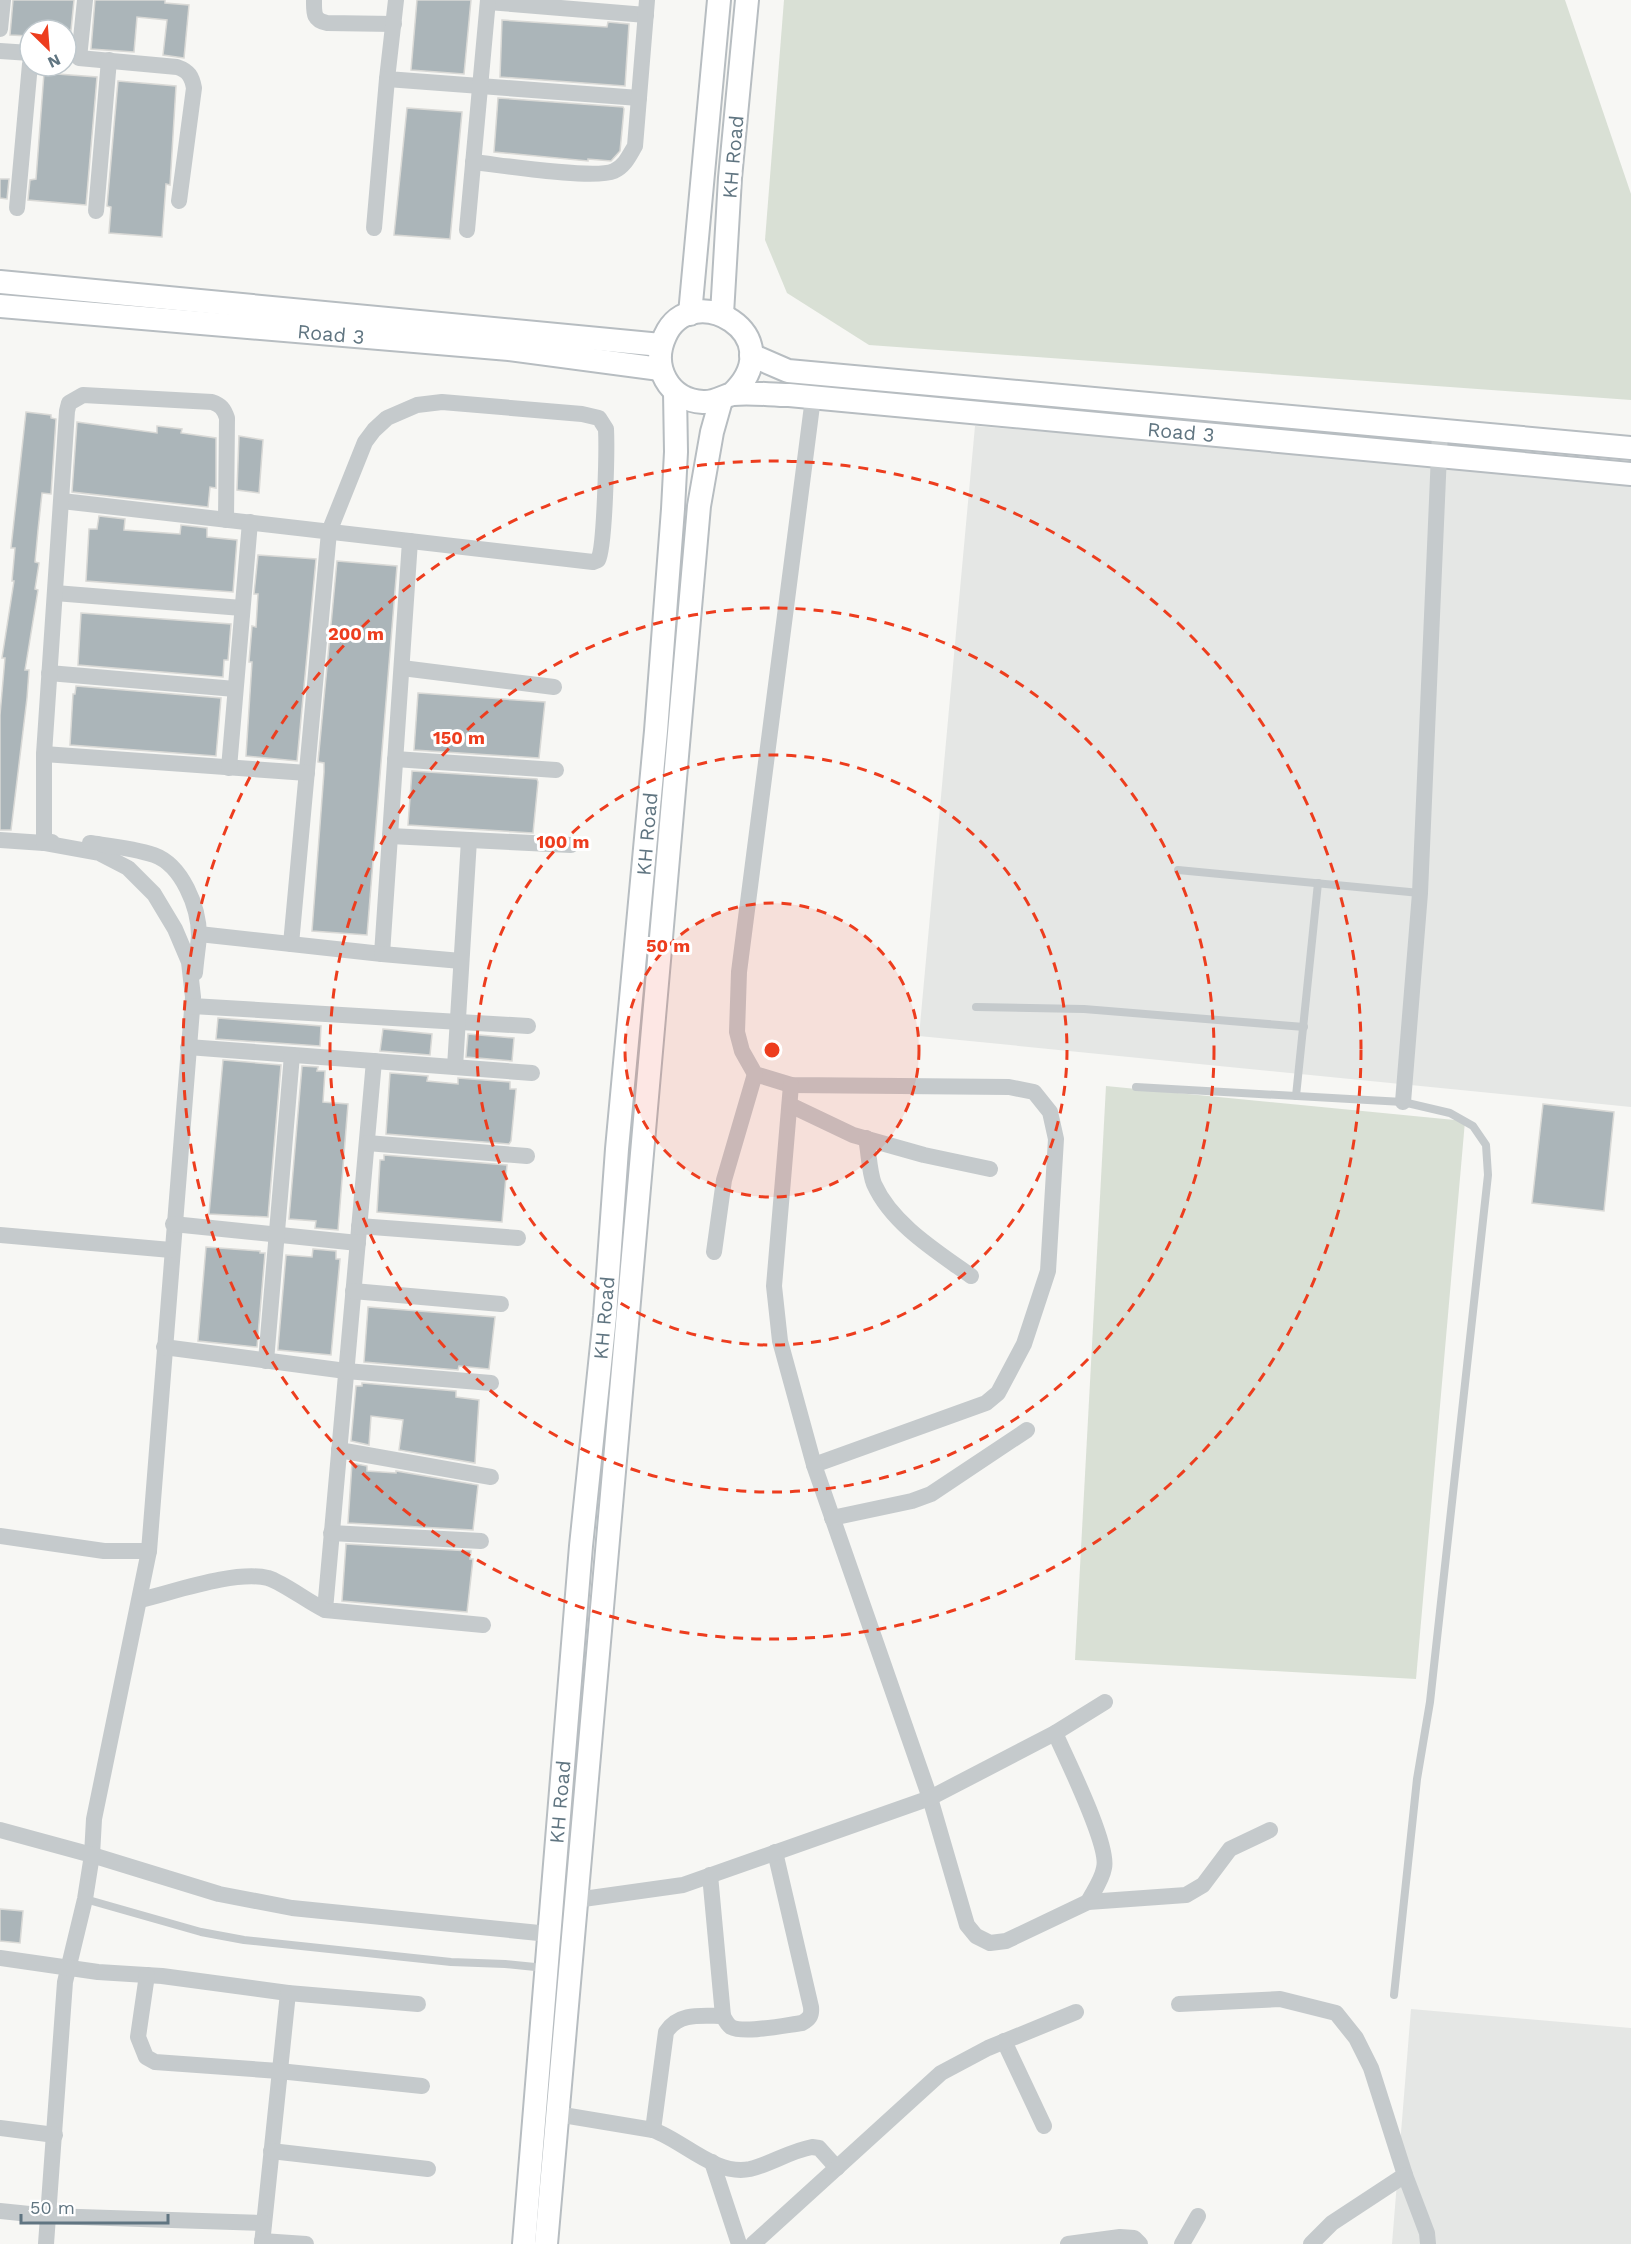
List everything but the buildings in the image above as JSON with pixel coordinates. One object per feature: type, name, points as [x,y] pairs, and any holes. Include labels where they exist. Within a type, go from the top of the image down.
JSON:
[{"type":"main road","name":"KH Road","points":[[690,314],[719,0]]},
{"type":"main road","name":"KH Road","points":[[722,314],[730,178],[747,0]]},
{"type":"main road","name":"Road 3","points":[[0,282],[661,345]]},
{"type":"main road","name":"Road 3","points":[[0,306],[509,350],[660,369]]},
{"type":"main road","points":[[706,311],[722,314],[743,330],[749,342],[751,355],[747,375],[726,397],[705,403],[689,400],[675,392],[660,369],[661,345],[667,331],[677,321],[690,314],[706,311]]},
{"type":"main road","name":"Road 3","points":[[751,355],[788,371],[1631,448]]},
{"type":"main road","name":"KH Road","points":[[524,2244],[581,1546],[605,1316],[617,1149],[656,731],[673,509],[676,452],[675,392]]},
{"type":"main road","name":"KH Road","points":[[546,2244],[699,506],[712,432],[726,397]]},
{"type":"main road","name":"Road 3","points":[[726,397],[813,398],[1631,474]]},
{"type":"main road","points":[[549,1934],[573,1936]]},
{"type":"street","points":[[0,29],[3,0]]},
{"type":"street","points":[[78,33],[85,0]]},
{"type":"street","points":[[314,0],[314,14],[320,21],[394,24]]},
{"type":"street","points":[[374,228],[396,0]]},
{"type":"street","points":[[467,230],[473,162],[480,85],[488,1],[646,8],[635,146],[624,165],[613,172],[592,174],[473,162]]},
{"type":"street","points":[[0,51],[18,52]]},
{"type":"street","points":[[78,57],[177,67],[185,70],[192,77],[194,88],[179,201]]},
{"type":"street","points":[[96,212],[110,60]]},
{"type":"street","points":[[17,208],[29,78]]},
{"type":"street","points":[[387,79],[639,98]]},
{"type":"street","points":[[44,843],[44,754],[69,403],[83,395],[220,404],[227,418],[226,520]]},
{"type":"street","points":[[813,398],[739,972],[737,1032],[742,1051],[755,1074],[791,1085],[1009,1087],[1034,1092],[1050,1112],[1056,1138],[1048,1271],[1024,1344],[998,1393],[986,1402],[966,1410],[814,1465]]},
{"type":"street","points":[[62,501],[250,522],[329,532],[593,562],[600,556],[602,536],[606,429],[599,418],[582,414],[442,402],[417,405],[387,418],[365,442],[329,532],[291,944]]},
{"type":"street","points":[[1403,1102],[1420,893],[1440,431]]},
{"type":"street","points":[[229,768],[250,522]]},
{"type":"street","points":[[382,954],[410,541]]},
{"type":"street","points":[[55,593],[242,608]]},
{"type":"street","points":[[402,668],[554,687]]},
{"type":"street","points":[[49,673],[235,689]]},
{"type":"street","points":[[44,754],[307,774]]},
{"type":"street","points":[[395,759],[556,770]]},
{"type":"street","points":[[390,836],[571,845]]},
{"type":"street","points":[[0,840],[44,843],[99,853],[128,868],[154,894],[175,929],[189,962],[192,1002]]},
{"type":"street","points":[[455,1067],[469,840]]},
{"type":"street","points":[[44,843],[58,841],[87,843],[128,848],[156,855],[183,881],[194,907],[199,934],[173,1224],[149,1551],[94,1819],[92,1855],[85,1899],[65,1982],[46,2244]]},
{"type":"street","points":[[199,934],[461,962]]},
{"type":"street","points":[[192,1002],[458,1023],[528,1026]]},
{"type":"street","points":[[188,1047],[532,1073]]},
{"type":"street","points":[[266,1361],[292,1055]]},
{"type":"street","points":[[325,1610],[374,1061]]},
{"type":"street","points":[[714,1252],[724,1180],[755,1074]]},
{"type":"street","points":[[791,1085],[774,1286],[780,1341],[814,1465],[930,1798],[967,1925],[976,1936],[990,1943],[1006,1941],[1088,1902],[1186,1894],[1203,1885],[1230,1849],[1270,1830]]},
{"type":"street","points":[[790,1105],[853,1135],[924,1155],[990,1169]]},
{"type":"street","points":[[867,1138],[873,1183],[890,1210],[932,1248],[971,1276]]},
{"type":"street","points":[[367,1143],[527,1156]]},
{"type":"street","points":[[173,1224],[358,1243]]},
{"type":"street","points":[[359,1226],[518,1238]]},
{"type":"street","points":[[0,1235],[171,1250]]},
{"type":"street","points":[[353,1291],[501,1304]]},
{"type":"street","points":[[164,1347],[346,1371],[491,1383]]},
{"type":"street","points":[[832,1518],[912,1501],[931,1494],[1027,1430]]},
{"type":"street","points":[[339,1450],[491,1477]]},
{"type":"street","points":[[331,1533],[481,1542]]},
{"type":"street","points":[[0,1536],[104,1551],[149,1551]]},
{"type":"street","points":[[140,1600],[233,1577],[251,1576],[270,1579],[325,1610],[483,1625]]},
{"type":"street","points":[[576,1900],[683,1885],[930,1798],[1055,1733],[1105,1701]]},
{"type":"street","points":[[1055,1733],[1087,1803],[1103,1852],[1105,1868],[1088,1902]]},
{"type":"street","points":[[0,1830],[92,1855],[219,1894],[292,1908],[549,1934]]},
{"type":"street","points":[[711,1875],[725,2022],[731,2027],[742,2030],[802,2023],[808,2020],[812,2013],[775,1852]]},
{"type":"street","points":[[0,1958],[98,1972],[147,1975],[288,1993],[418,2004]]},
{"type":"street","points":[[147,1975],[138,2037],[146,2057],[155,2062],[279,2071],[422,2086]]},
{"type":"street","points":[[288,1993],[262,2243],[306,2244]]},
{"type":"street","points":[[1179,2004],[1280,1999],[1336,2013],[1356,2038],[1371,2068],[1405,2175],[1427,2233],[1428,2244]]},
{"type":"street","points":[[753,2244],[941,2073],[1004,2041],[1076,2012]]},
{"type":"street","points":[[653,2130],[666,2032],[672,2023],[680,2019],[723,2016]]},
{"type":"street","points":[[1004,2041],[1044,2126]]},
{"type":"street","points":[[557,2114],[653,2130],[731,2170],[741,2170],[812,2147],[819,2148],[837,2168]]},
{"type":"street","points":[[0,2128],[55,2135]]},
{"type":"street","points":[[271,2151],[428,2169]]},
{"type":"street","points":[[712,2162],[738,2244]]},
{"type":"street","points":[[1311,2244],[1332,2223],[1405,2175]]},
{"type":"street","points":[[0,2211],[49,2216],[264,2223]]},
{"type":"street","points":[[1182,2244],[1198,2216]]},
{"type":"street","points":[[1068,2244],[1120,2237],[1134,2238],[1140,2244]]},
{"type":"lane","points":[[1178,870],[1420,893]]},
{"type":"lane","points":[[1296,1096],[1318,883]]},
{"type":"lane","points":[[976,1007],[1084,1009],[1304,1027]]},
{"type":"lane","points":[[1136,1087],[1403,1102],[1450,1113],[1473,1126],[1486,1145],[1488,1175],[1430,1702],[1417,1779],[1394,1995]]},
{"type":"lane","points":[[85,1899],[201,1932],[244,1940],[418,1959],[547,1968]]},
{"type":"shaded area","points":[[784,0],[1565,0],[1631,194],[1631,400],[869,345],[787,293],[765,240]]},
{"type":"shaded area","points":[[975,426],[1432,462],[1631,481],[1631,1107],[919,1036]]},
{"type":"shaded area","points":[[1106,1086],[1465,1121],[1416,1679],[1075,1660]]},
{"type":"shaded area","points":[[1411,2009],[1631,2028],[1631,2244],[1392,2244]]}]
